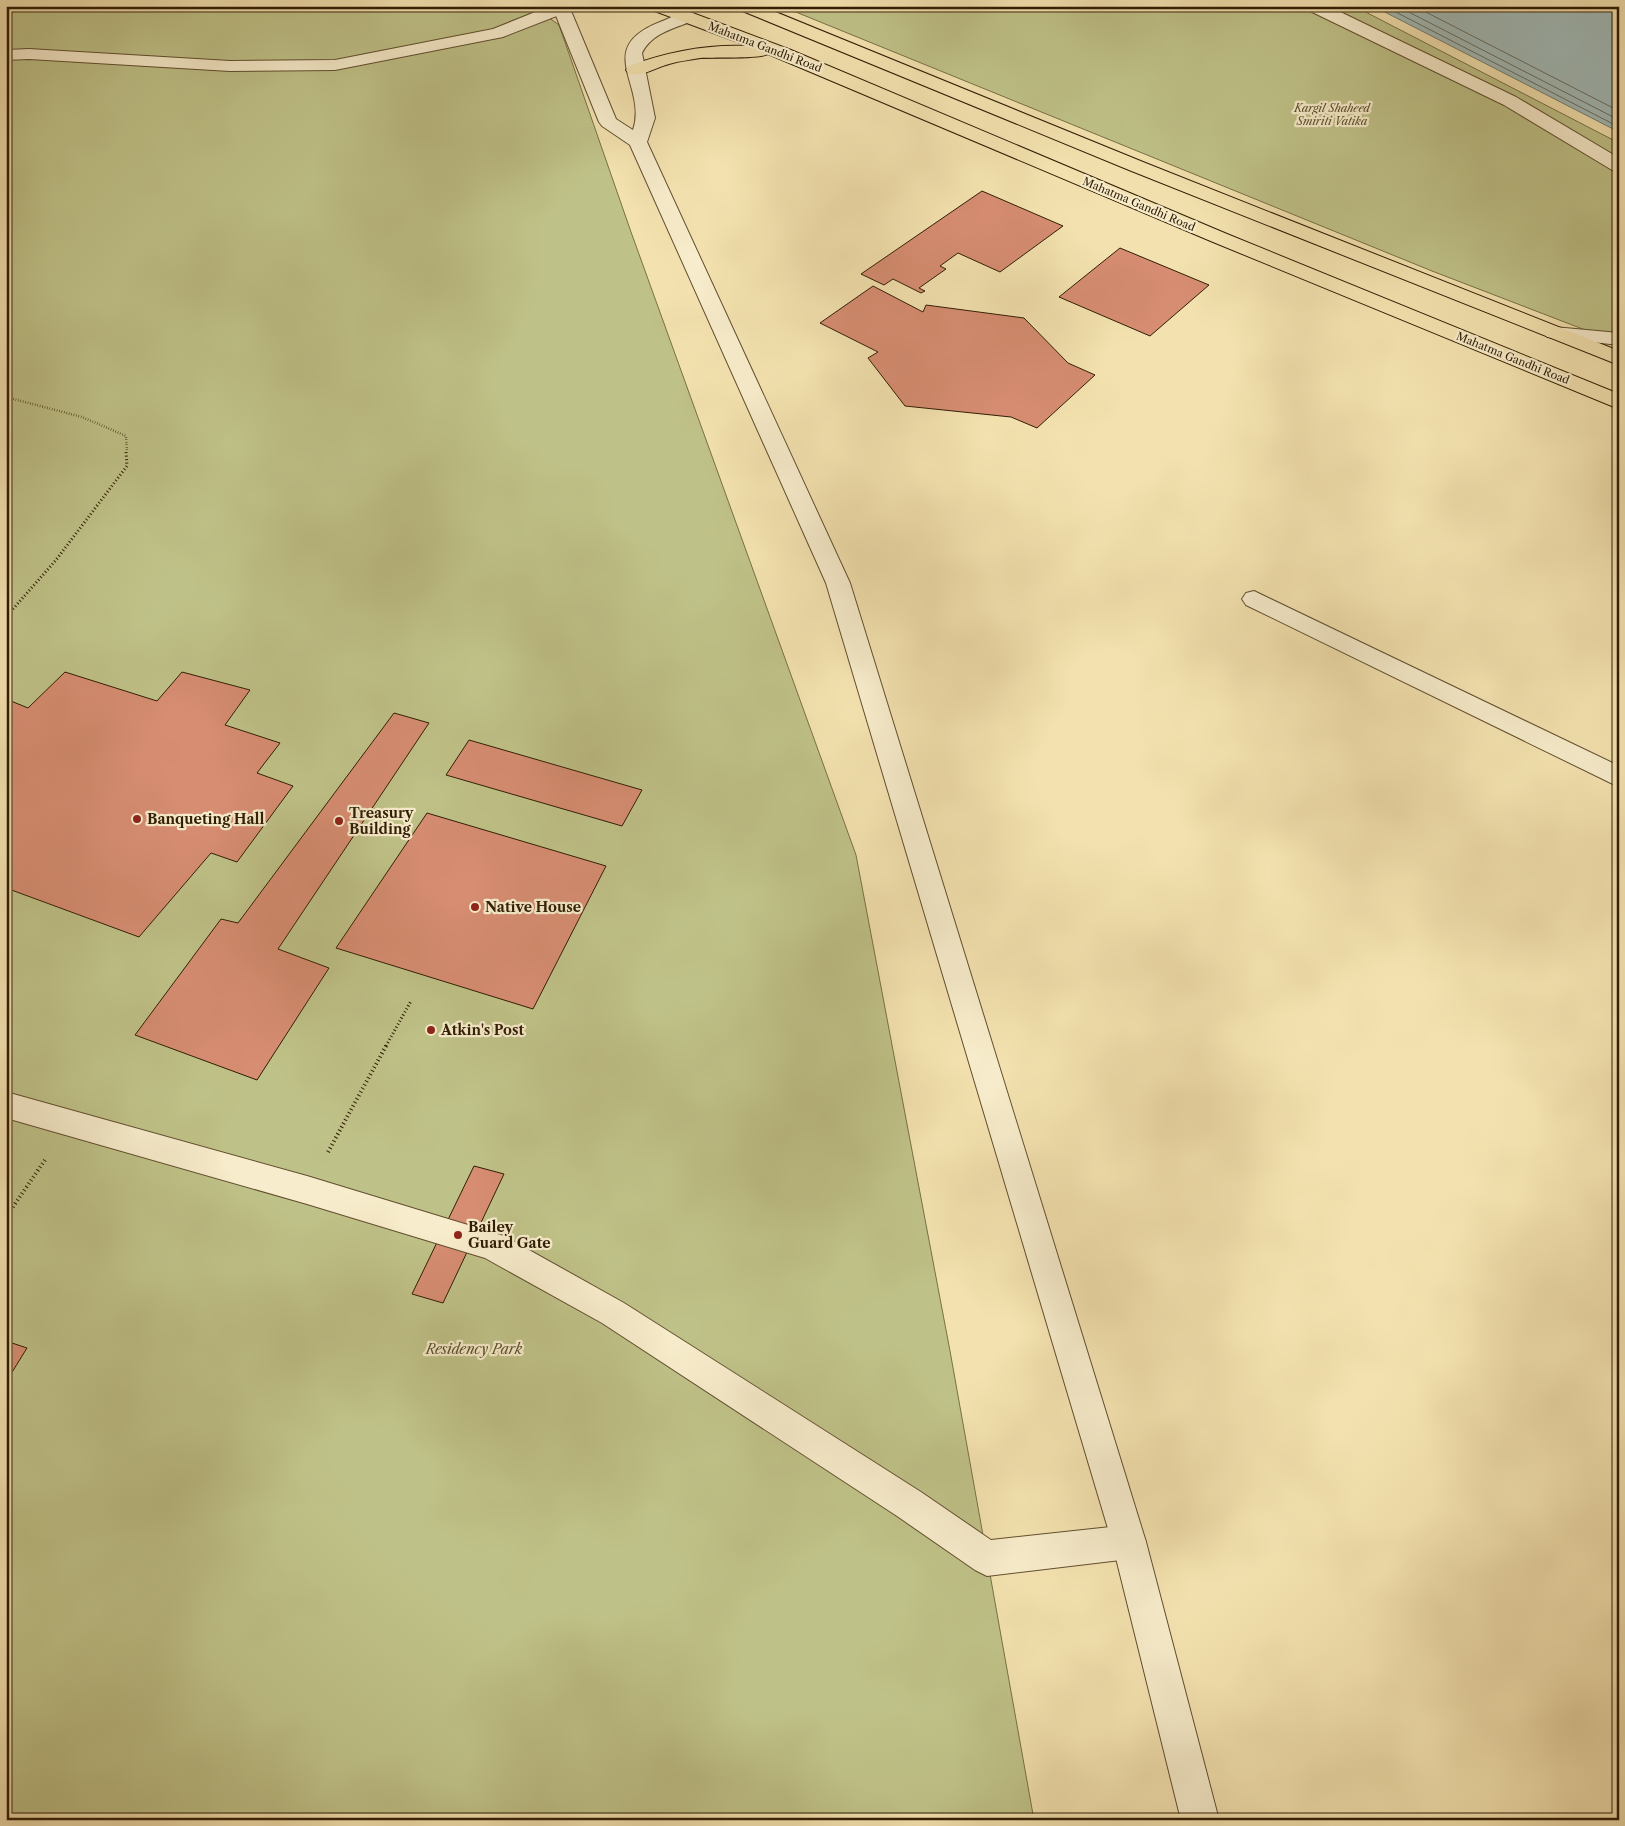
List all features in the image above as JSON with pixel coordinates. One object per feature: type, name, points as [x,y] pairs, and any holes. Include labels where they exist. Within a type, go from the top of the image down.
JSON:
[{"type":"main road","name":"Mahatma Gandhi Road","points":[[658,6],[785,54],[1211,234],[1619,402]]},
{"type":"main road","points":[[746,6],[1136,166],[1619,359]]},
{"type":"main road","points":[[635,70],[654,62],[685,54],[715,51],[785,54]]},
{"type":"street","points":[[1314,6],[1510,101],[1619,166]]},
{"type":"street","points":[[6,55],[29,54],[230,66],[335,65],[497,33],[560,7],[608,122],[638,142],[838,583],[1129,1542],[1200,1820]]},
{"type":"street","points":[[638,142],[646,118],[633,53],[639,41],[657,29],[687,17]]},
{"type":"street","points":[[1554,334],[1619,339]]},
{"type":"street","points":[[1254,598],[1619,777]]},
{"type":"street","points":[[6,1105],[307,1190],[493,1246],[613,1313],[909,1504],[987,1558],[1129,1542]]},
{"type":"path","points":[[6,398],[82,417],[126,436],[127,466],[56,560],[6,617]]},
{"type":"path","points":[[307,1190],[411,1001]]},
{"type":"path","points":[[6,1217],[50,1152]]},
{"type":"green space","name":"Residency Park","points":[[6,6],[533,6],[559,25],[631,232],[856,855],[950,1351],[1034,1820],[6,1820]]},
{"type":"green space","name":"Kargil Shaheed Smiriti Vatika","points":[[781,6],[1354,6],[1619,143],[1619,343],[1432,271]]},
{"type":"water","points":[[1373,6],[1619,6],[1619,132]]},
{"type":"building","points":[[982,191],[1063,226],[1000,272],[958,253],[940,266],[946,269],[919,288],[925,291],[921,293],[893,279],[884,285],[861,274]]},
{"type":"building","points":[[1120,248],[1209,285],[1150,336],[1059,297]]},
{"type":"building","points":[[873,286],[923,312],[926,305],[1024,318],[1068,363],[1095,375],[1037,428],[1011,417],[905,406],[868,358],[878,352],[820,323]]},
{"type":"building","name":"Banqueting Hall","points":[[65,672],[157,701],[182,672],[250,690],[225,725],[280,743],[257,773],[293,786],[237,862],[211,853],[139,937],[6,888],[6,699],[28,708]]},
{"type":"building","name":"Treasury Building","points":[[394,713],[429,723],[278,949],[329,968],[257,1080],[135,1035],[221,919],[238,923]]},
{"type":"building","points":[[469,740],[642,790],[622,826],[446,775]]},
{"type":"building","name":"Native House","points":[[427,813],[606,866],[533,1009],[336,948]]},
{"type":"building","name":"Bailey Guard Gate","points":[[474,1166],[504,1174],[443,1303],[412,1294]]},
{"type":"building","points":[[6,1341],[27,1348],[6,1382]]},
{"type":"place","name":"Banqueting Hall","points":[[137,819]]},
{"type":"place","name":"Treasury Building","points":[[339,821]]},
{"type":"place","name":"Native House","points":[[475,907]]},
{"type":"place","name":"Atkin's Post","points":[[431,1030]]},
{"type":"place","name":"Bailey Guard Gate","points":[[458,1235]]}]
